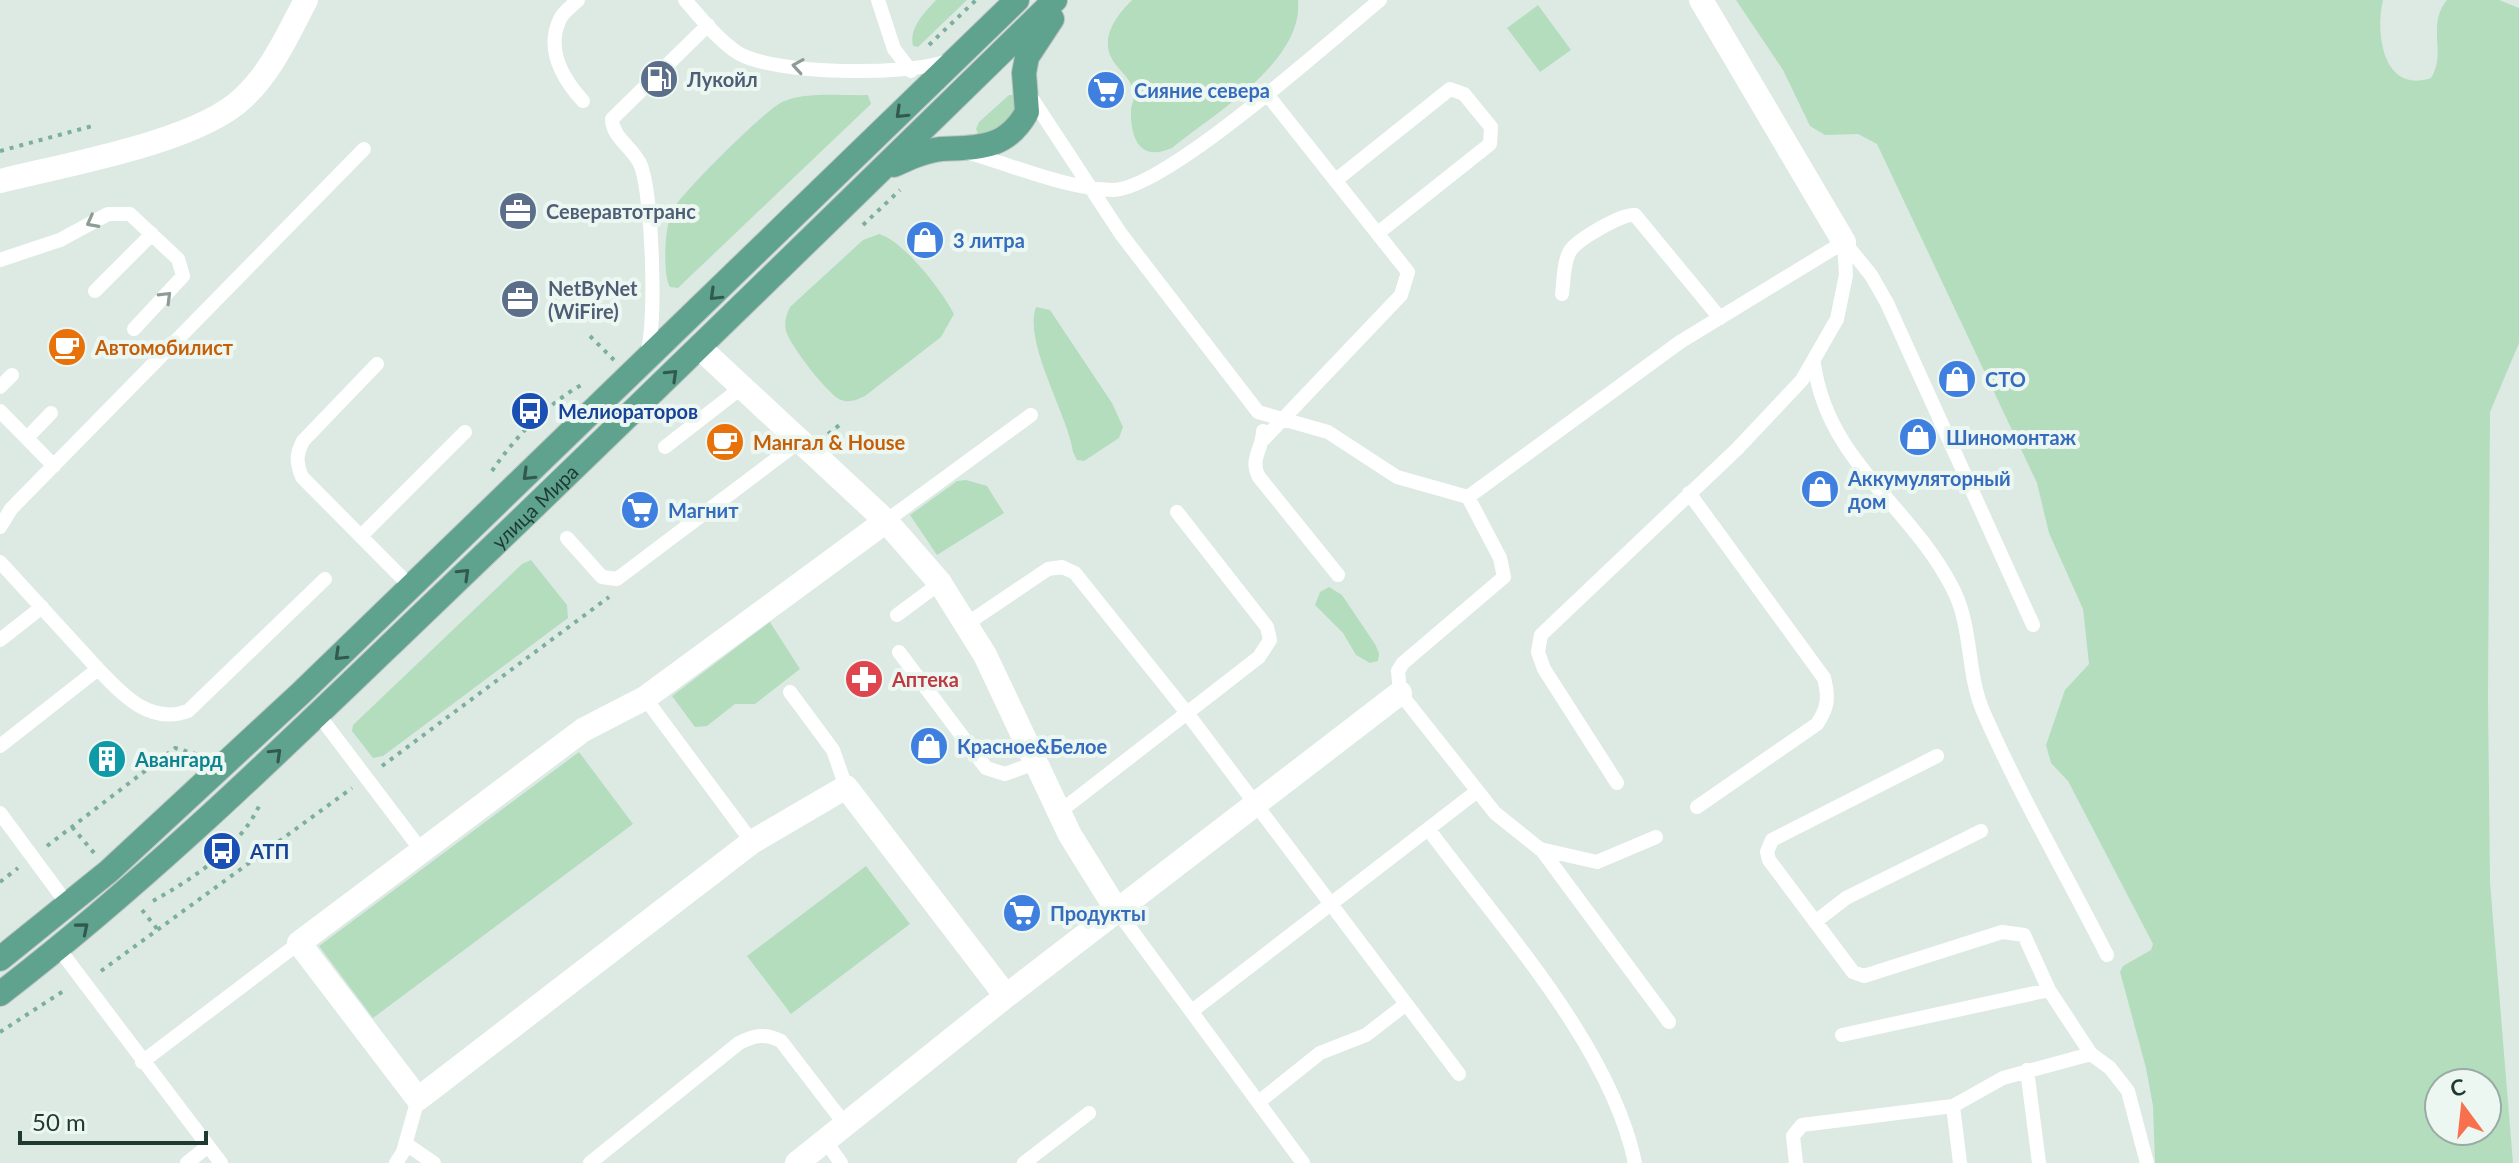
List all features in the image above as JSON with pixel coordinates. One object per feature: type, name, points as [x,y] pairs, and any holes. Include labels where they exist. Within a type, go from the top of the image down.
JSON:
[{"type":"main road","name":"улица Мира","points":[[0,959],[171,816],[682,328],[1017,0]]},
{"type":"main road","name":"улица Мира","points":[[0,994],[59,949],[189,837],[700,348],[1055,0]]},
{"type":"main road","points":[[875,176],[916,155],[978,149],[998,142],[1027,112],[1027,57],[1067,0]]},
{"type":"main road","points":[[958,58],[977,50],[996,57],[1025,88]]},
{"type":"main road","points":[[682,328],[700,348]]},
{"type":"street","points":[[0,181],[171,136],[221,114],[242,100],[263,75],[306,0]]},
{"type":"street","points":[[1701,0],[1844,242]]},
{"type":"street","points":[[700,348],[886,521],[940,583],[968,623],[1058,813],[1118,912]]},
{"type":"street","points":[[886,521],[645,698],[583,730],[299,943],[418,1099],[752,842],[846,787],[1006,996]]},
{"type":"street","points":[[797,1163],[1006,996],[1400,693]]},
{"type":"lane","points":[[560,0],[556,61],[567,83],[583,101]]},
{"type":"lane","points":[[560,18],[578,0]]},
{"type":"lane","points":[[685,0],[741,55],[756,59],[824,69],[911,71],[958,58]]},
{"type":"lane","points":[[878,0],[894,49],[911,71]]},
{"type":"lane","points":[[955,150],[1088,187],[1113,190],[1132,187],[1164,172],[1380,0]]},
{"type":"lane","points":[[643,365],[653,331],[654,309],[645,186],[640,162],[615,133],[612,119],[708,25]]},
{"type":"lane","points":[[1025,88],[1088,187],[1258,412],[1263,440]]},
{"type":"lane","points":[[1336,180],[1450,89],[1464,94],[1491,127],[1490,144],[1378,233]]},
{"type":"lane","points":[[1266,93],[1408,272],[1401,295],[1282,418],[1263,440],[1255,458],[1259,477],[1338,575]]},
{"type":"lane","points":[[0,527],[6,510],[54,466],[364,149]]},
{"type":"lane","points":[[0,260],[39,248],[118,212],[130,214],[178,259],[183,276],[134,329]]},
{"type":"lane","points":[[1562,294],[1572,247],[1618,218],[1635,215],[1720,318]]},
{"type":"lane","points":[[95,291],[152,234]]},
{"type":"lane","points":[[1468,497],[1663,354],[1844,242]]},
{"type":"lane","points":[[1617,783],[1544,669],[1538,652],[1541,635],[1737,449],[1814,364],[1829,337],[1842,300],[1847,261],[1844,242]]},
{"type":"lane","points":[[1844,242],[1871,275],[1887,303],[2033,625]]},
{"type":"lane","points":[[377,364],[303,441],[296,454],[302,477],[411,587]]},
{"type":"lane","points":[[1814,364],[1818,391],[1833,429],[1888,501],[1924,539],[1953,589],[1967,629],[1982,710],[2107,955]]},
{"type":"lane","points":[[0,387],[12,375]]},
{"type":"lane","points":[[665,447],[741,388]]},
{"type":"lane","points":[[0,411],[54,466]]},
{"type":"lane","points":[[1258,412],[1328,432],[1397,477],[1468,497],[1500,558],[1504,577],[1403,663],[1398,671],[1400,693],[1476,792],[1495,813],[1540,849],[1669,1022]]},
{"type":"lane","points":[[27,438],[51,413]]},
{"type":"lane","points":[[886,521],[1031,415]]},
{"type":"lane","points":[[361,536],[465,432]]},
{"type":"lane","points":[[567,538],[602,577],[617,579],[804,445]]},
{"type":"lane","points":[[1689,493],[1824,678],[1828,694],[1827,710],[1817,724],[1697,807]]},
{"type":"lane","points":[[1058,813],[1259,657],[1270,640],[1267,627],[1177,512]]},
{"type":"lane","points":[[0,562],[98,669],[137,706],[153,712],[179,714],[188,711],[325,579]]},
{"type":"lane","points":[[968,623],[1048,569],[1062,567],[1075,573],[1187,713],[1459,1074]]},
{"type":"lane","points":[[897,615],[940,583]]},
{"type":"lane","points":[[0,640],[42,607]]},
{"type":"lane","points":[[899,652],[986,768],[1005,774],[1035,763]]},
{"type":"lane","points":[[0,746],[98,669]]},
{"type":"lane","points":[[790,692],[833,750],[846,787]]},
{"type":"lane","points":[[645,698],[752,842]]},
{"type":"lane","points":[[318,714],[421,850]]},
{"type":"lane","points":[[1937,756],[1768,846],[1769,860],[1853,972],[1864,976],[2013,931],[2024,935],[2049,990],[2091,1054],[2110,1068],[2128,1091],[2147,1163]]},
{"type":"lane","points":[[1192,1011],[1476,792]]},
{"type":"lane","points":[[0,813],[68,905]]},
{"type":"lane","points":[[1429,830],[1586,1043],[1625,1120],[1635,1163]]},
{"type":"lane","points":[[1815,922],[1846,898],[1981,831]]},
{"type":"lane","points":[[1540,849],[1597,862],[1656,837]]},
{"type":"lane","points":[[1118,912],[1303,1163]]},
{"type":"lane","points":[[142,1062],[299,943]]},
{"type":"lane","points":[[59,949],[221,1163]]},
{"type":"lane","points":[[1842,1035],[2049,990]]},
{"type":"lane","points":[[1260,1101],[1320,1053],[1366,1035],[1406,1004]]},
{"type":"lane","points":[[590,1163],[739,1043],[754,1036],[770,1035],[781,1041],[844,1123]]},
{"type":"lane","points":[[1796,1163],[1793,1136],[1802,1125],[1953,1106],[1986,1086],[2027,1070],[2091,1054]]},
{"type":"lane","points":[[2027,1070],[2039,1163]]},
{"type":"lane","points":[[396,1163],[406,1144],[418,1099]]},
{"type":"lane","points":[[1953,1106],[1960,1163]]},
{"type":"lane","points":[[1024,1163],[1089,1113]]},
{"type":"lane","points":[[826,1142],[841,1163]]},
{"type":"lane","points":[[406,1144],[434,1163]]},
{"type":"lane","points":[[187,1163],[208,1146]]},
{"type":"path","points":[[0,151],[96,125]]},
{"type":"path","points":[[603,368],[623,349]]},
{"type":"path","points":[[490,474],[508,448],[564,395],[593,378]]},
{"type":"path","points":[[804,445],[842,423]]},
{"type":"path","points":[[0,1032],[98,974],[609,597]]},
{"type":"path","points":[[0,882],[175,748],[198,756],[210,745]]},
{"type":"green space","points":[[936,0],[967,0],[918,47],[913,46],[915,27]]},
{"type":"green space","points":[[1132,0],[1298,0],[1296,22],[1287,44],[1253,84],[1172,148],[1152,152],[1145,150],[1135,138],[1131,120],[1134,91],[1112,60],[1108,47],[1113,25]]},
{"type":"green space","points":[[1736,0],[2383,0],[2380,29],[2386,58],[2402,77],[2415,81],[2431,78],[2435,68],[2438,19],[2447,0],[2499,0],[2519,8],[2519,343],[2490,412],[2488,697],[2490,882],[2513,1163],[2155,1163],[2153,1106],[2120,972],[2123,966],[2151,950],[2153,944],[2068,781],[2051,763],[2046,745],[2065,690],[2089,664],[2083,609],[2049,533],[2037,483],[1877,144],[1858,134],[1825,135],[1810,126],[1783,70]]},
{"type":"green space","points":[[1538,5],[1571,50],[1540,72],[1507,28]]},
{"type":"green space","points":[[813,95],[868,95],[871,104],[678,288],[670,287],[665,260],[670,216],[692,186],[725,152],[782,102]]},
{"type":"green space","points":[[1009,95],[1016,95],[1022,101],[994,138],[979,136],[976,129],[979,122]]},
{"type":"green space","points":[[879,234],[889,238],[910,256],[932,281],[954,314],[941,337],[865,396],[844,401],[827,389],[802,358],[786,331],[786,319],[790,307],[863,240]]},
{"type":"green space","points":[[1036,307],[1050,310],[1112,403],[1123,427],[1119,438],[1084,461],[1077,460],[1073,452],[1041,359],[1034,322]]},
{"type":"green space","points":[[966,480],[987,486],[1004,513],[937,555],[910,515],[957,481]]},
{"type":"green space","points":[[531,560],[567,605],[568,618],[383,756],[373,758],[352,731],[353,725],[522,564]]},
{"type":"green space","points":[[1329,587],[1342,595],[1375,644],[1378,661],[1370,663],[1356,655],[1343,633],[1315,605],[1320,592]]},
{"type":"green space","points":[[770,622],[800,669],[755,704],[735,704],[707,726],[695,727],[672,696]]},
{"type":"green space","points":[[579,752],[633,824],[373,1018],[319,946]]},
{"type":"green space","points":[[866,866],[910,924],[791,1014],[747,956]]},
{"type":"place","name":"Лукойл","points":[[659,79]]},
{"type":"place","name":"Сияние севера","points":[[1106,90]]},
{"type":"place","name":"Северавтотранс","points":[[518,211]]},
{"type":"place","name":"3 литра","points":[[925,240]]},
{"type":"place","name":"NetByNet (WiFire)","points":[[520,299]]},
{"type":"place","name":"Автомобилист","points":[[67,347]]},
{"type":"place","name":"СТО","points":[[1957,379]]},
{"type":"place","name":"Мелиораторов","points":[[530,411]]},
{"type":"place","name":"Шиномонтаж","points":[[1918,437]]},
{"type":"place","name":"Мангал & House","points":[[725,442]]},
{"type":"place","name":"Аккумуляторный дом","points":[[1820,489]]},
{"type":"place","name":"Магнит","points":[[640,510]]},
{"type":"place","name":"Аптека","points":[[864,679]]},
{"type":"place","name":"Красное&Белое","points":[[929,746]]},
{"type":"place","name":"Авангард","points":[[107,759]]},
{"type":"place","name":"АТП","points":[[222,851]]},
{"type":"place","name":"Продукты","points":[[1022,913]]}]
